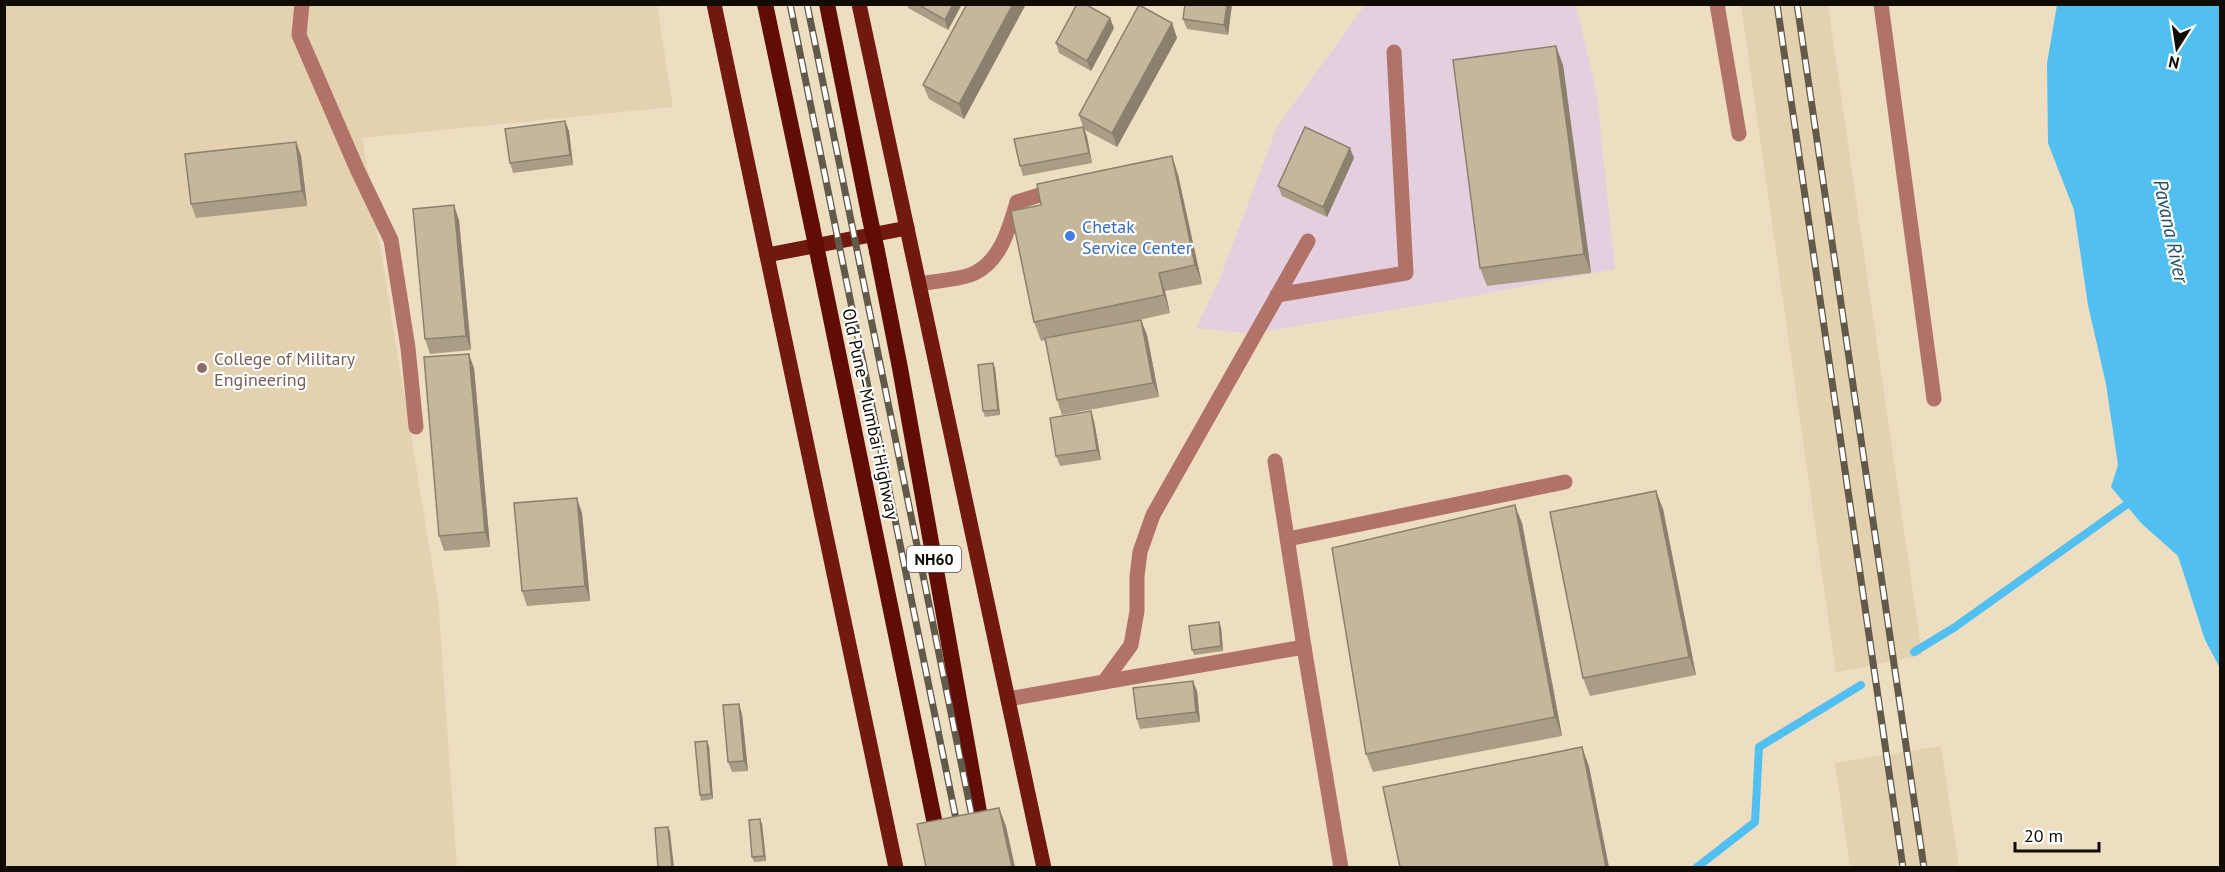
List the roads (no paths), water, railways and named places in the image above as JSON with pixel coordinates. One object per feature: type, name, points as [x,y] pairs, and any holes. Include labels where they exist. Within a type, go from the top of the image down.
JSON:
[{"type":"highway","name":"Old Pune–Mumbai Highway","points":[[765,4],[944,867]]},
{"type":"highway","name":"Old Pune–Mumbai Highway","points":[[827,4],[900,368],[989,867]]},
{"type":"main road","points":[[714,4],[896,867]]},
{"type":"main road","points":[[859,4],[1044,867]]},
{"type":"main road","points":[[767,255],[907,228]]},
{"type":"street","points":[[302,4],[299,35],[357,169],[391,240],[408,348],[416,427]]},
{"type":"street","points":[[1717,4],[1738,134]]},
{"type":"street","points":[[1881,4],[1934,399]]},
{"type":"street","points":[[1277,296],[1407,273],[1394,52]]},
{"type":"street","points":[[919,284],[971,275],[989,263],[1006,237],[1017,202],[1046,193]]},
{"type":"street","points":[[1104,682],[1131,645],[1137,611],[1140,552],[1153,515],[1308,241]]},
{"type":"street","points":[[1275,461],[1341,867]]},
{"type":"street","points":[[1288,539],[1565,482]]},
{"type":"street","points":[[1008,699],[1304,647]]},
{"type":"water","name":"Pavana River","points":[[2057,5],[2220,5],[2220,668],[2205,640],[2178,556],[2141,523],[2111,487],[2118,465],[2106,384],[2088,305],[2074,210],[2048,143],[2047,63]]},
{"type":"waterway","points":[[1914,652],[1955,627],[2133,500]]},
{"type":"waterway","points":[[1696,868],[1755,822],[1759,747],[1861,685]]},
{"type":"railway","points":[[790,4],[966,868]]},
{"type":"railway","points":[[807,4],[975,831]]},
{"type":"railway","points":[[1777,4],[1903,868]]},
{"type":"railway","points":[[1797,4],[1924,868]]},
{"type":"place","name":"Chetak Service Center","points":[[1070,236]]},
{"type":"place","name":"College of Military Engineering","points":[[202,368]]}]
